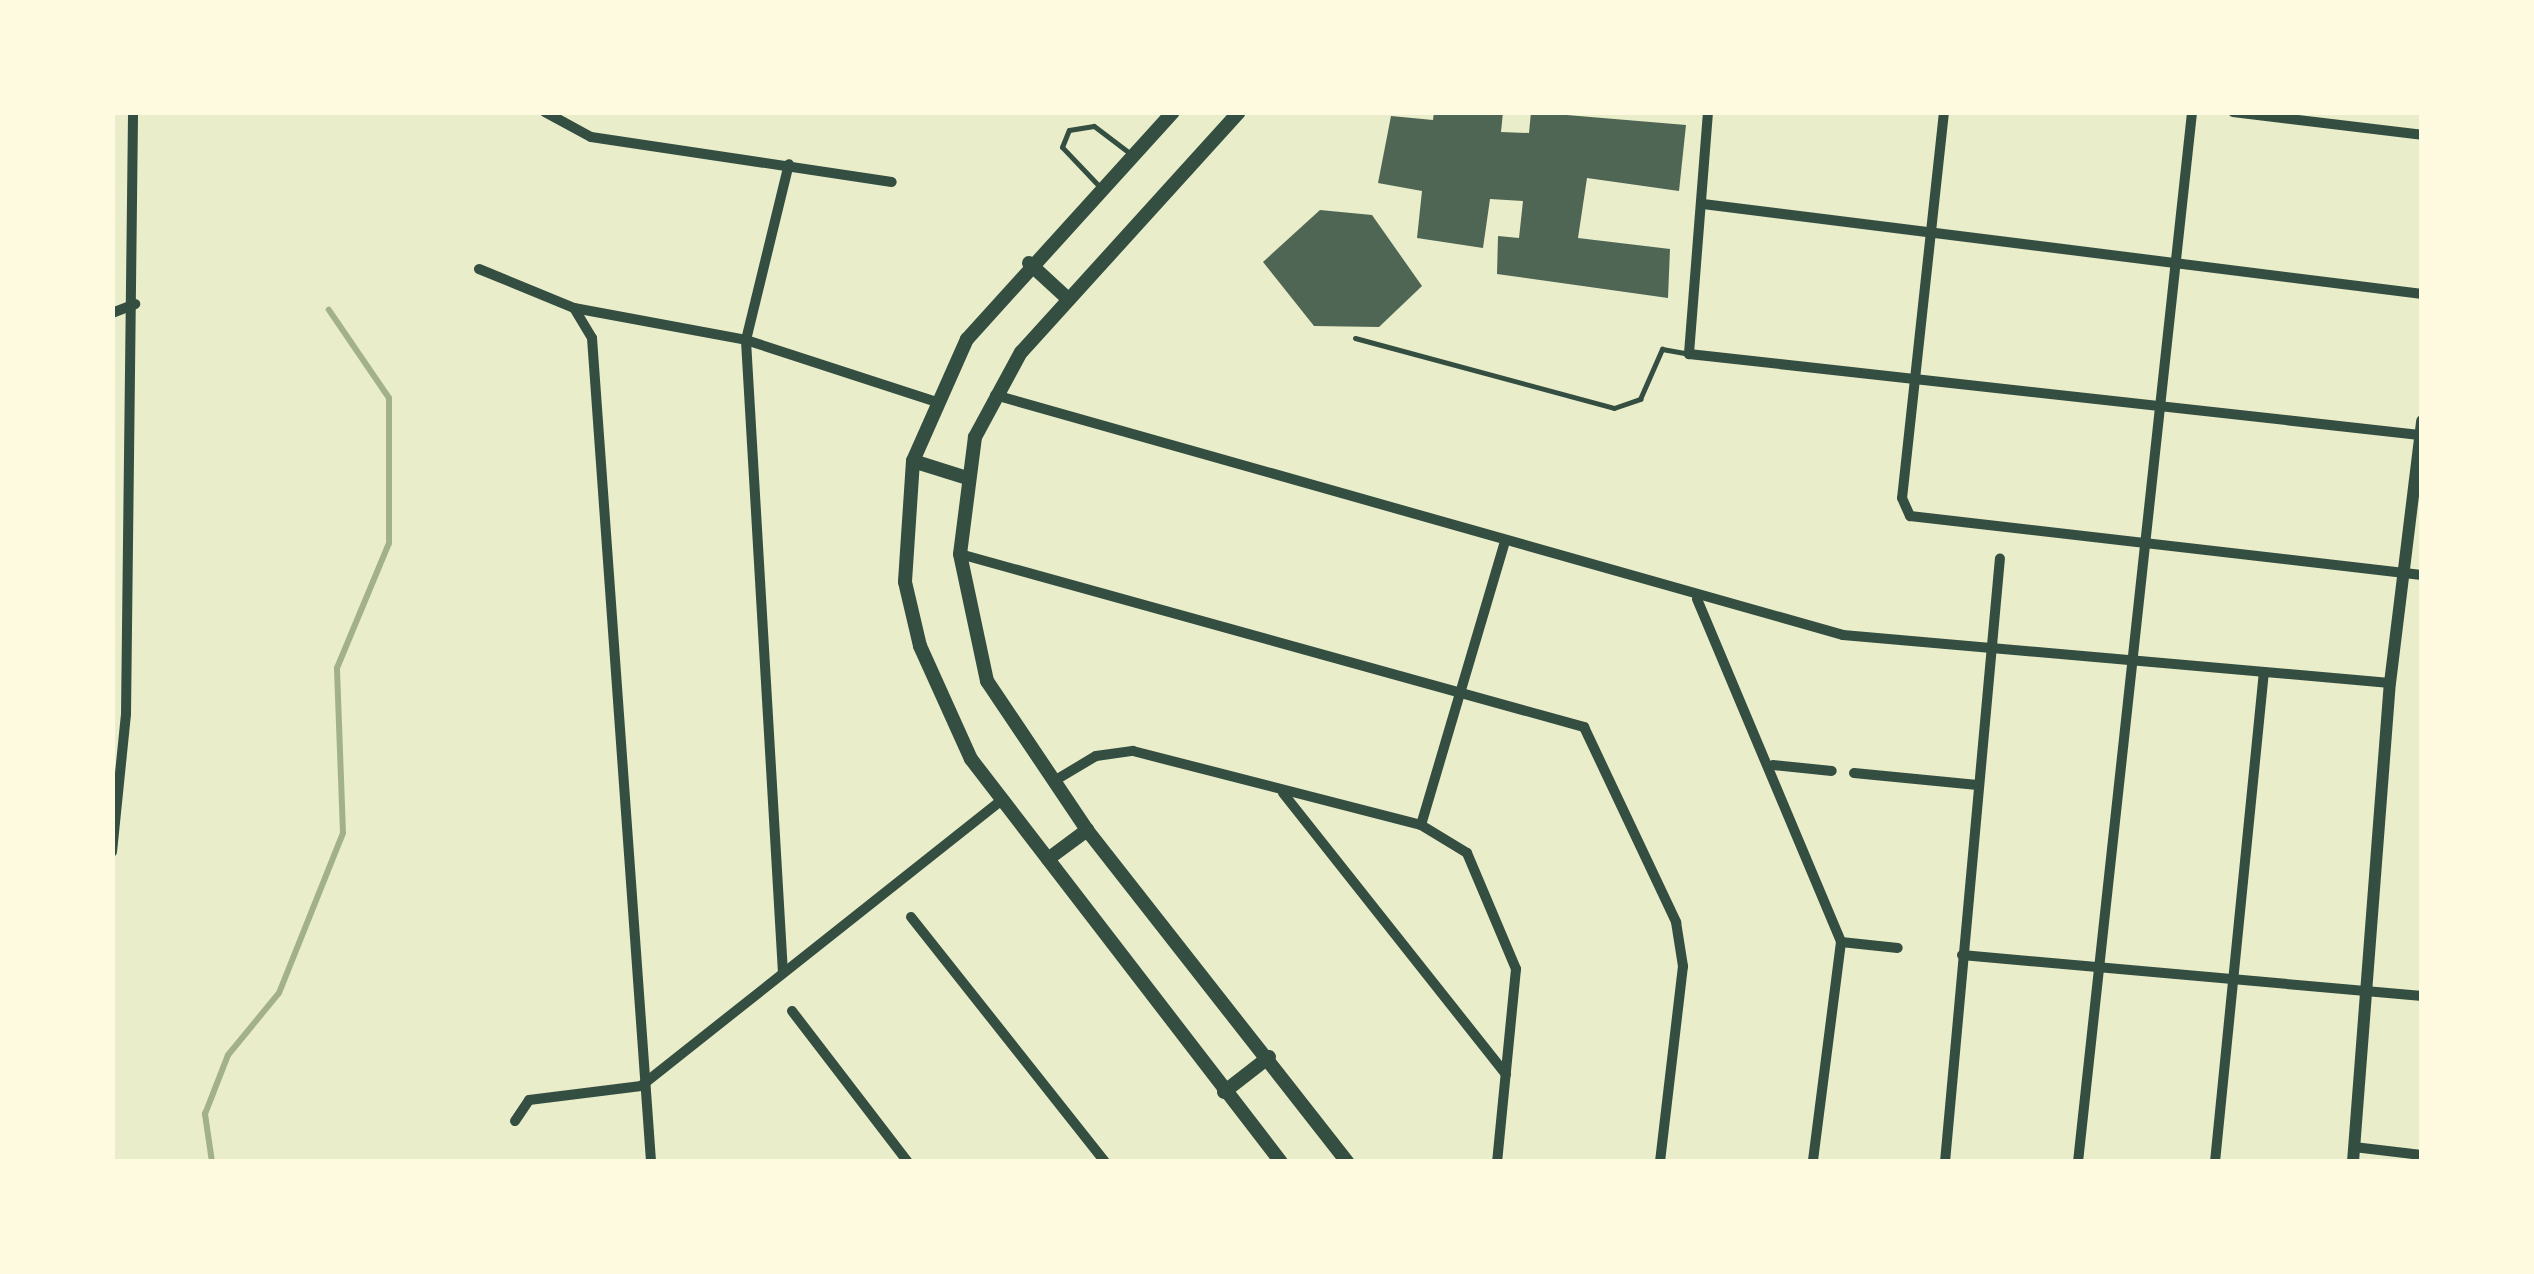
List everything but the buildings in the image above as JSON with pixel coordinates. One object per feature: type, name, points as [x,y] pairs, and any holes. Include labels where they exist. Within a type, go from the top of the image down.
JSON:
[{"type":"main road","points":[[1173,112],[1028,263],[967,339],[934,401],[913,461],[906,582],[920,646],[941,703],[1000,802],[1281,1162]]},
{"type":"main road","points":[[1240,112],[1068,299],[994,395],[964,477],[960,554],[987,681],[1086,830],[1347,1162]]},
{"type":"main road","points":[[1028,263],[1068,299]]},
{"type":"main road","points":[[913,461],[964,477]]},
{"type":"main road","points":[[1048,860],[1086,830]]},
{"type":"main road","points":[[1224,1092],[1268,1058]]},
{"type":"street","points":[[112,852],[126,714],[136,304],[133,112]]},
{"type":"street","points":[[545,112],[592,137],[892,182]]},
{"type":"street","points":[[1708,112],[1690,354],[2156,412],[2421,428],[2390,683],[2353,1154],[2422,1155]]},
{"type":"street","points":[[1944,112],[1914,384],[1906,510],[1916,520],[2140,548],[2422,575]]},
{"type":"street","points":[[2078,1162],[2127,659],[2192,112]]},
{"type":"street","points":[[2233,112],[2422,135]]},
{"type":"street","points":[[783,973],[746,340],[789,164]]},
{"type":"street","points":[[1702,204],[2174,269],[2422,294]]},
{"type":"street","points":[[478,268],[574,308],[746,340],[934,401]]},
{"type":"street","points":[[112,312],[136,304]]},
{"type":"street","points":[[574,308],[592,338],[641,1086],[652,1162]]},
{"type":"street","points":[[994,395],[1697,600],[1843,636],[2390,683]]},
{"type":"street","points":[[1421,825],[1504,545]]},
{"type":"street","points":[[960,554],[1462,688],[1595,739],[1676,922],[1682,966],[1660,1162]]},
{"type":"street","points":[[1945,1162],[2000,558]]},
{"type":"street","points":[[1697,600],[1773,765],[1841,942],[1812,1162]]},
{"type":"street","points":[[2215,1162],[2264,672]]},
{"type":"street","points":[[112,714],[126,714]]},
{"type":"street","points":[[1054,782],[1120,750],[1421,825],[1439,832],[1467,853],[1512,942],[1497,1162]]},
{"type":"street","points":[[1773,765],[1832,771]]},
{"type":"street","points":[[1854,773],[1978,785]]},
{"type":"street","points":[[1282,793],[1506,1074]]},
{"type":"street","points":[[515,1121],[530,1100],[641,1086],[1000,802]]},
{"type":"street","points":[[911,917],[1105,1162]]},
{"type":"street","points":[[1841,942],[1898,948]]},
{"type":"street","points":[[1962,955],[2232,984],[2422,996]]},
{"type":"street","points":[[792,1011],[908,1162]]},
{"type":"lane","points":[[1100,187],[1062,147],[1070,130],[1094,126],[1132,154]]},
{"type":"lane","points":[[1355,338],[1614,408],[1640,399],[1662,348],[1690,354]]},
{"type":"waterway","points":[[212,1162],[205,1114],[228,1055],[279,993],[343,833],[337,668],[389,543],[389,398],[329,310]]}]
